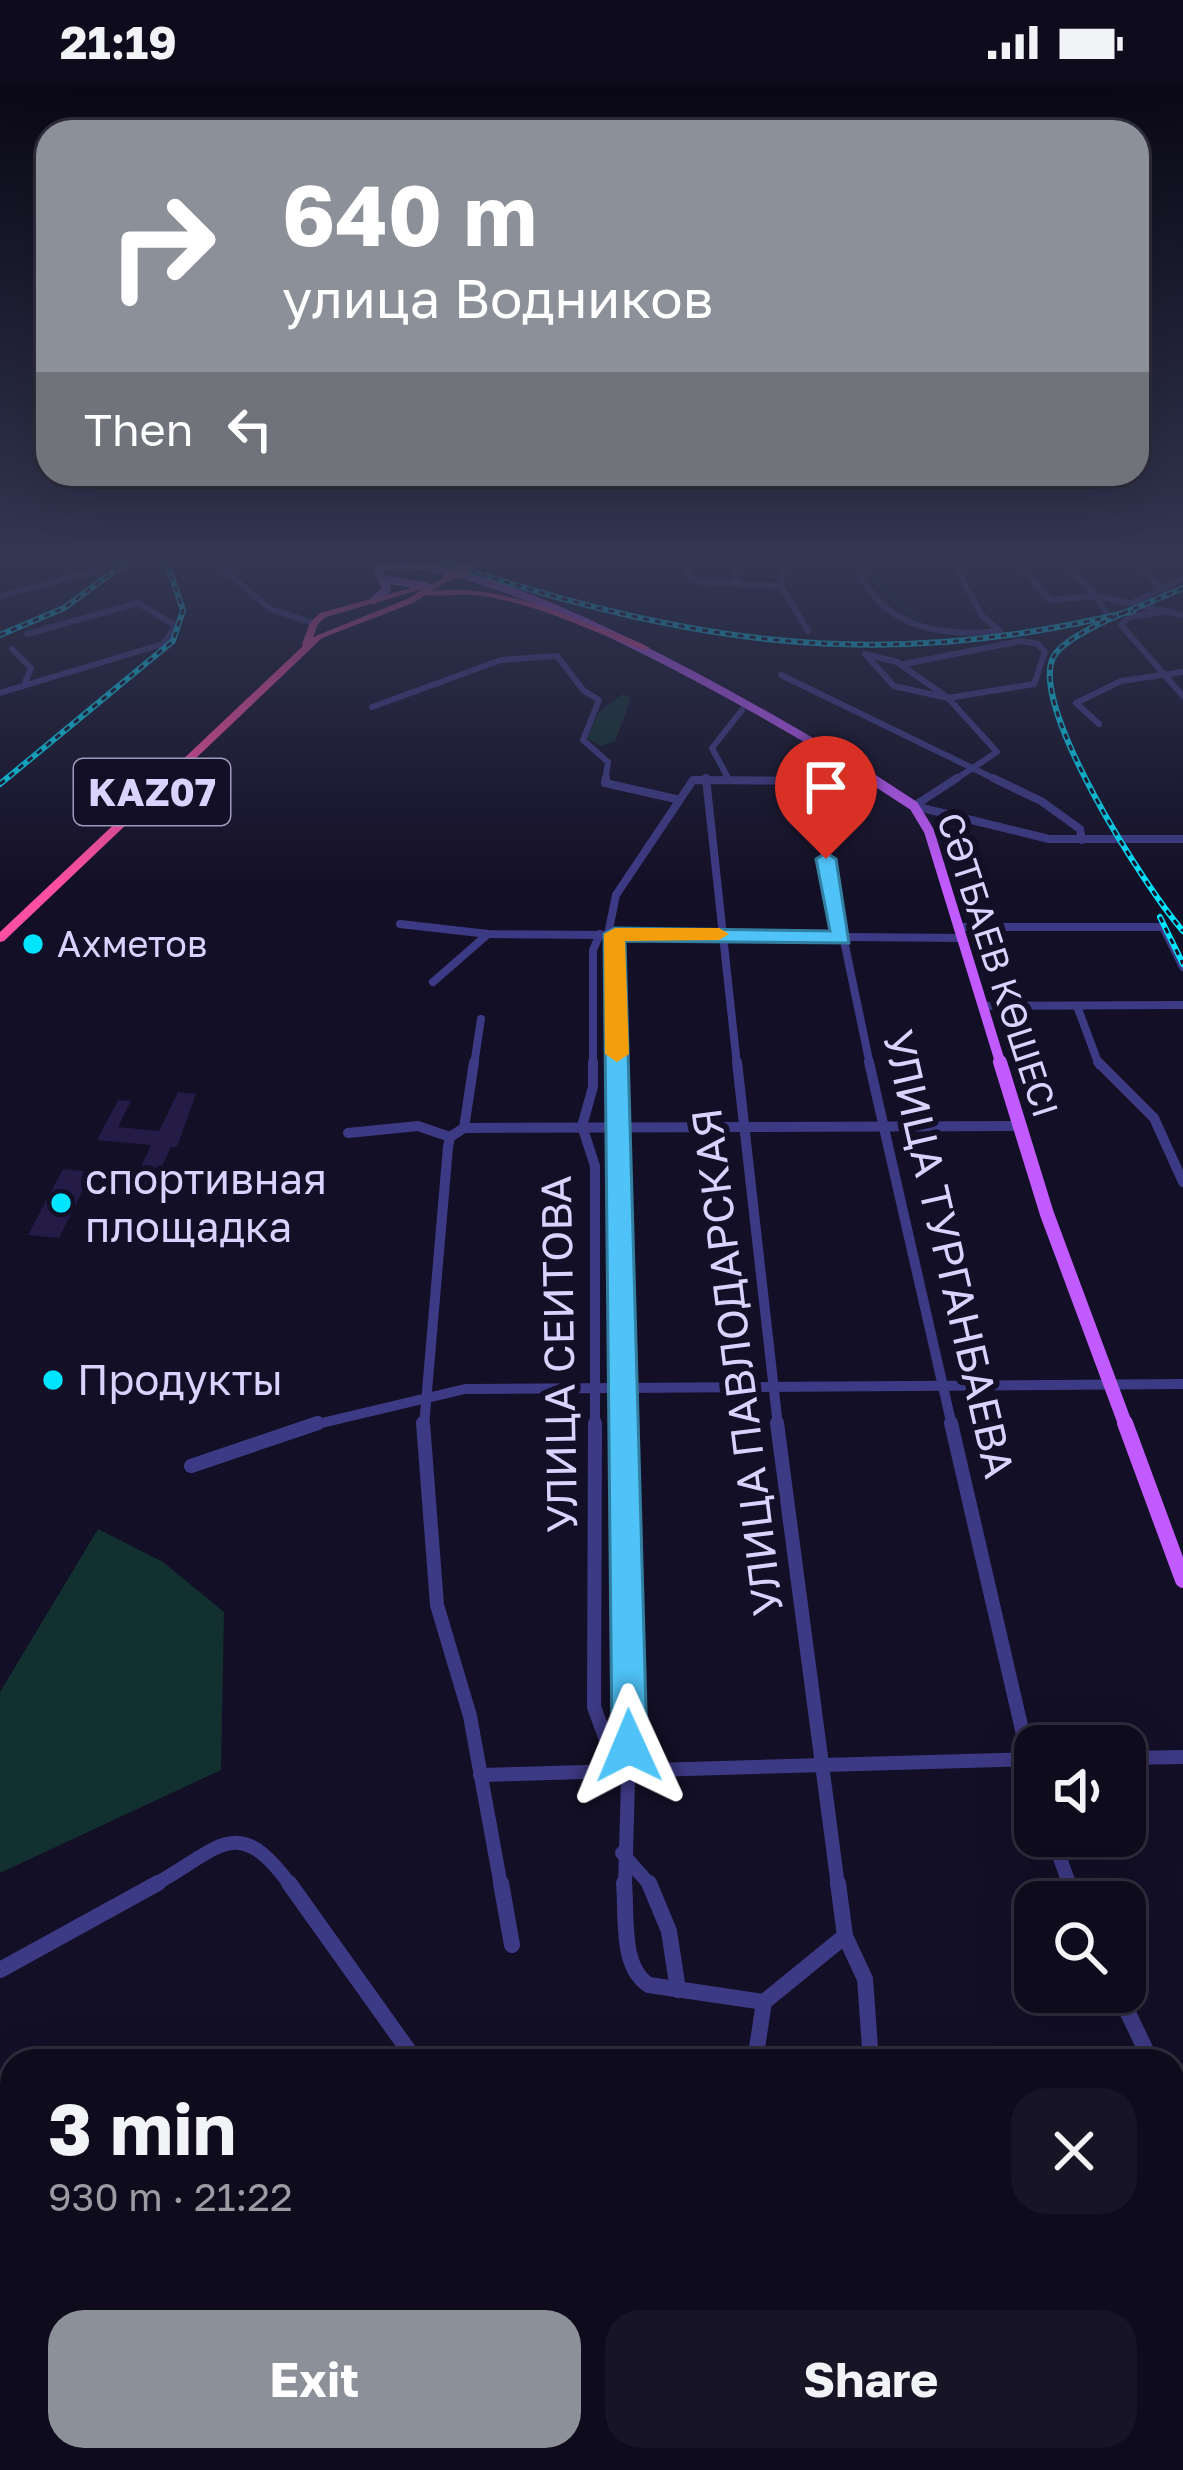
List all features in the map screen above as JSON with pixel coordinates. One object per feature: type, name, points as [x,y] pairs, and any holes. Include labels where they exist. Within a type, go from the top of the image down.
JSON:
[{"type":"highway","name":"KAZ07","points":[[0,938],[284,667]]},
{"type":"main road","name":"СӘТБАЕВ КӨШЕСІ","points":[[686,667],[822,746],[914,806],[925,821],[1020,1126],[1183,1580]]},
{"type":"street","points":[[17,688],[33,673],[28,667]]},
{"type":"street","points":[[0,693],[80,667]]},
{"type":"street","points":[[372,706],[480,667]]},
{"type":"street","points":[[566,667],[584,691],[599,700],[583,740],[608,762],[605,784],[676,800]]},
{"type":"street","points":[[877,667],[891,685],[922,700],[1034,684],[1040,667]]},
{"type":"street","points":[[908,667],[989,738],[997,752],[973,772],[914,806]]},
{"type":"street","points":[[1158,667],[1183,696]]},
{"type":"street","points":[[1100,724],[1076,704],[1121,681],[1183,672]]},
{"type":"street","points":[[781,675],[1041,801],[1080,829],[1082,840]]},
{"type":"street","points":[[728,778],[712,748],[742,710]]},
{"type":"street","points":[[809,779],[806,755],[822,746]]},
{"type":"street","points":[[706,778],[875,781]]},
{"type":"street","name":"УЛИЦА СЕИТОВА","points":[[706,778],[693,780],[676,800],[616,895],[608,934],[624,1388],[627,1769],[622,1853],[631,1965],[638,1978],[650,1985],[764,2002]]},
{"type":"street","name":"УЛИЦА ПАВЛОДАРСКАЯ","points":[[706,778],[773,1389],[845,1936],[865,1979],[871,2049]]},
{"type":"street","name":"УЛИЦА ТУРГАНБАЕВА","points":[[809,779],[883,1127],[1023,1725]]},
{"type":"street","points":[[914,806],[1049,839],[1183,838]]},
{"type":"street","points":[[400,924],[488,934],[842,938],[1163,927],[1183,967]]},
{"type":"street","points":[[433,982],[440,968],[477,951],[488,934]]},
{"type":"street","name":"УЛИЦА СЕИТОВА","points":[[608,934],[593,950],[593,1087],[582,1126],[595,1166],[594,1707],[611,1753],[627,1769]]},
{"type":"street","points":[[982,1006],[1183,1005]]},
{"type":"street","points":[[1077,1006],[1101,1069],[1154,1118],[1183,1182]]},
{"type":"street","points":[[464,1128],[482,1019]]},
{"type":"street","points":[[348,1133],[418,1126],[450,1137]]},
{"type":"street","points":[[450,1137],[464,1128],[1020,1126]]},
{"type":"street","points":[[450,1137],[422,1403],[437,1605],[470,1716],[512,1945]]},
{"type":"street","points":[[191,1466],[338,1416],[422,1403],[465,1389],[1183,1384]]},
{"type":"street","points":[[1146,1757],[1183,1756]]},
{"type":"street","points":[[480,1775],[1014,1759]]},
{"type":"street","points":[[0,1970],[232,1842],[251,1842],[265,1850],[407,2049]]},
{"type":"street","points":[[622,1853],[652,1879],[670,1931],[678,1990]]},
{"type":"street","points":[[757,2049],[764,2002],[845,1936]]},
{"type":"street","points":[[1128,2013],[1145,2049]]},
{"type":"green space","points":[[623,694],[631,698],[615,741],[601,746],[586,738],[599,712]]},
{"type":"green space","points":[[98,1529],[163,1562],[224,1612],[221,1770],[0,1873],[0,1692]]},
{"type":"building","points":[[178,1092],[196,1094],[177,1147],[171,1147],[148,1196],[128,1194],[151,1145],[97,1140],[118,1100],[131,1101],[118,1127],[159,1131]]},
{"type":"building","name":"спортивная площадка","points":[[63,1169],[92,1172],[59,1238],[28,1235]]},
{"type":"railway","points":[[0,784],[141,667]]},
{"type":"railway","points":[[1052,667],[1057,713],[1073,753],[1119,839],[1183,931]]},
{"type":"railway","points":[[1160,917],[1183,964]]},
{"type":"slow traffic","points":[[617,1054],[615,934],[719,934]]},
{"type":"place","name":"Ахметов","points":[[33,944]]},
{"type":"place","name":"спортивная площадка","points":[[61,1203]]},
{"type":"place","name":"Продукты","points":[[53,1380]]},
{"type":"route","points":[[629,1746],[615,934],[797,933],[842,938],[826,859]]}]
